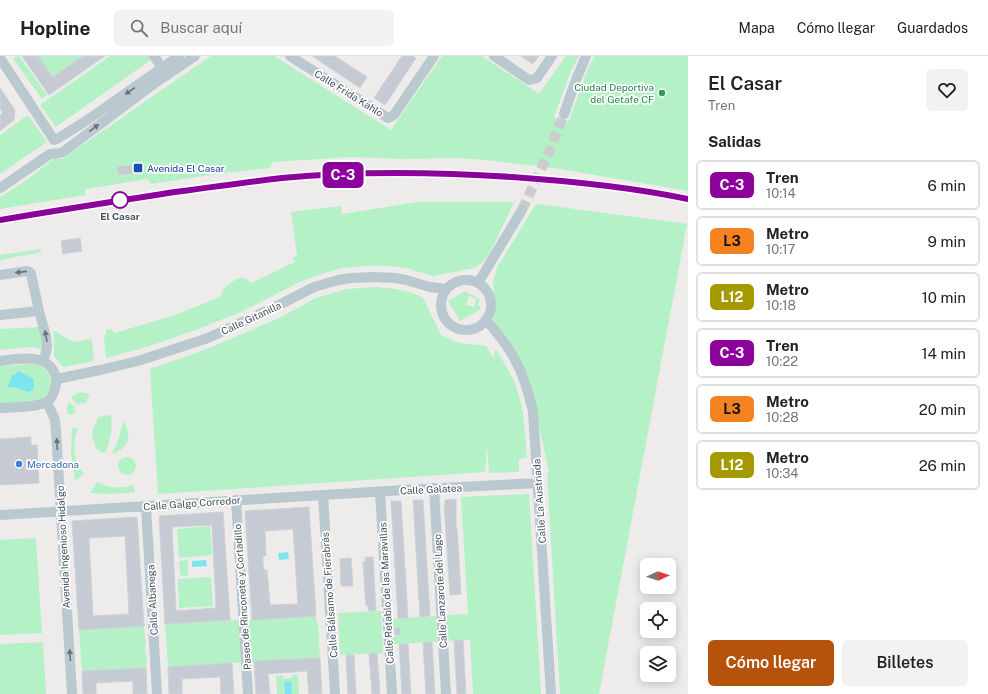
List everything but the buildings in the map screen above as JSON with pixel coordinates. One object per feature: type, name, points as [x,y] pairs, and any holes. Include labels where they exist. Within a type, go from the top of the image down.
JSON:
[{"type":"street","points":[[154,56],[162,68]]},
{"type":"street","points":[[0,182],[46,150],[55,140],[86,121],[180,56]]},
{"type":"street","points":[[0,188],[50,154],[61,152],[150,86],[195,56]]},
{"type":"street","name":"Calle Frida Kahlo","points":[[290,56],[388,118],[394,115],[434,56]]},
{"type":"street","points":[[494,56],[529,80],[537,78],[552,56]]},
{"type":"street","points":[[564,114],[586,56]]},
{"type":"street","points":[[2,58],[55,140]]},
{"type":"street","points":[[55,140],[60,139],[64,142],[66,147],[61,152]]},
{"type":"street","points":[[478,283],[522,210]]},
{"type":"street","points":[[0,275],[27,271],[30,272],[47,340],[45,356],[42,361]]},
{"type":"street","name":"Calle Gitanilla","points":[[57,379],[138,361],[208,338],[314,287],[338,280],[375,277],[395,278],[430,287],[446,289]]},
{"type":"street","points":[[462,280],[472,280],[478,283],[486,290],[490,298],[490,312],[486,320],[476,328],[468,330],[459,329],[449,324],[444,318],[440,304],[446,289],[454,282],[462,280]]},
{"type":"street","points":[[0,315],[39,311]]},
{"type":"street","name":"Calle La Austriada","points":[[486,320],[501,337],[514,357],[527,388],[533,411],[551,694]]},
{"type":"street","points":[[0,361],[30,359],[42,361],[53,370],[57,379],[52,396],[47,402],[38,406],[0,408]]},
{"type":"street","name":"Avenida Ingenioso Hidalgo","points":[[47,402],[56,425],[72,694]]},
{"type":"street","name":"Calle Galatea","points":[[323,495],[538,482]]},
{"type":"street","name":"Calle Lanzarote del Lago","points":[[434,488],[446,694]]},
{"type":"street","name":"Calle Retablo de las Maravillas","points":[[380,492],[392,694]]},
{"type":"street","name":"Calle Galgo Corredor","points":[[0,515],[61,510],[323,495]]},
{"type":"street","name":"Calle Bálsamo de Fierabrás","points":[[323,495],[335,694]]},
{"type":"street","name":"Paseo de Rinconete y Cortadillo","points":[[236,500],[248,694]]},
{"type":"street","name":"Calle Albanega","points":[[146,506],[157,694]]},
{"type":"green space","points":[[18,56],[47,95],[42,99],[13,59]]},
{"type":"green space","points":[[38,56],[83,56],[53,77]]},
{"type":"green space","points":[[110,56],[150,56],[152,59],[56,127],[40,105]]},
{"type":"green space","points":[[211,56],[274,56],[391,130],[442,56],[482,56],[539,94],[566,56],[579,56],[571,71],[554,117],[568,123],[588,68],[595,56],[688,56],[688,191],[554,168],[485,160],[456,158],[400,159],[350,157],[273,162],[270,168],[223,173],[150,184],[148,179],[85,189],[85,195],[0,209],[0,197],[24,182],[55,158],[62,159]]},
{"type":"green space","points":[[28,115],[47,142],[0,174],[0,135]]},
{"type":"green space","points":[[418,202],[514,202],[491,251],[483,262],[474,268],[433,276],[406,268],[387,266],[342,268],[300,282],[243,311],[198,329],[147,347],[106,358],[104,336],[106,335],[106,330],[111,329],[115,333],[175,315],[220,297],[224,288],[236,279],[247,279],[251,283],[295,262],[293,257],[297,256],[291,212],[341,206],[342,214]]},
{"type":"green space","points":[[536,204],[687,224],[599,694],[560,694],[547,473],[549,472],[529,380],[515,350],[493,323],[495,310],[493,281],[497,268]]},
{"type":"green space","points":[[41,249],[41,252],[0,260],[0,255]]},
{"type":"green space","points":[[376,287],[406,291],[423,298],[441,335],[459,343],[486,346],[493,357],[496,349],[514,381],[522,409],[527,458],[519,459],[519,472],[489,473],[487,446],[485,472],[158,494],[150,369],[199,352],[235,337],[283,316],[316,298],[347,289]]},
{"type":"green space","points":[[465,291],[480,299],[478,304],[481,309],[460,321],[448,301]],"holes":[[[469,296],[476,299],[474,307],[466,305]]]},
{"type":"green space","points":[[40,327],[41,349],[31,347],[0,350],[0,329]]},
{"type":"green space","points":[[53,330],[73,342],[92,339],[94,361],[63,367],[54,356]]},
{"type":"green space","points":[[30,364],[45,369],[49,374],[51,386],[48,392],[43,398],[36,402],[0,404],[0,366]]},
{"type":"green space","points":[[78,392],[87,392],[90,394],[85,404],[81,403],[78,405],[71,397]]},
{"type":"green space","points":[[69,402],[75,407],[75,413],[69,415],[68,413],[67,414],[66,408]]},
{"type":"green space","points":[[111,415],[112,424],[109,443],[106,452],[101,453],[100,450],[97,450],[92,436],[93,430],[98,417]]},
{"type":"green space","points":[[123,421],[128,431],[128,440],[122,449],[112,454],[119,438]]},
{"type":"green space","points":[[72,427],[78,429],[74,447],[78,464],[84,474],[75,481],[71,453]]},
{"type":"green space","points":[[127,457],[133,460],[136,466],[133,472],[127,475],[121,472],[118,466],[121,460]]},
{"type":"green space","points":[[97,482],[106,486],[115,487],[133,485],[135,492],[112,494],[90,493]]},
{"type":"green space","points":[[529,494],[541,694],[473,694],[470,640],[448,641],[446,615],[468,614],[461,497]]},
{"type":"green space","points":[[210,526],[212,555],[179,558],[177,529]]},
{"type":"green space","points":[[36,538],[42,633],[0,635],[0,540]]},
{"type":"green space","points":[[188,560],[188,576],[180,575],[179,561]]},
{"type":"green space","points":[[211,577],[213,606],[179,608],[178,579]]},
{"type":"green space","points":[[381,611],[383,653],[340,655],[338,613]]},
{"type":"green space","points":[[316,616],[318,623],[320,658],[168,667],[165,624]]},
{"type":"green space","points":[[436,616],[437,642],[394,644],[392,619]]},
{"type":"green space","points":[[144,626],[147,662],[146,668],[82,671],[79,630]]},
{"type":"green space","points":[[43,642],[46,694],[0,694],[0,644]]},
{"type":"green space","points":[[283,675],[283,679],[292,678],[292,675],[298,675],[299,694],[292,694],[291,681],[284,682],[285,694],[277,694],[276,676]]},
{"type":"water","points":[[18,371],[34,379],[33,383],[35,384],[32,391],[29,391],[28,393],[18,388],[7,387],[13,374],[15,375]]},
{"type":"water","points":[[288,552],[289,559],[279,560],[278,553]]},
{"type":"water","points":[[206,560],[207,566],[192,567],[192,561]]},
{"type":"water","points":[[291,681],[292,694],[285,694],[284,682]]},
{"type":"tunnel","points":[[522,210],[549,152],[564,114]]},
{"type":"railway","points":[[0,220],[237,183],[282,178],[370,173],[486,175],[537,179],[624,188],[688,199]]},
{"type":"train","name":"C-3","points":[[0,220],[225,185],[283,178],[344,174],[476,174],[558,180],[608,186],[688,199]]},
{"type":"place","name":"Ciudad Deportiva del Getafe CF","points":[[662,93]]},
{"type":"place","name":"Avenida El Casar","points":[[138,168]]},
{"type":"place","name":"El Casar","points":[[120,200]]},
{"type":"place","name":"Mercadona","points":[[19,464]]}]
